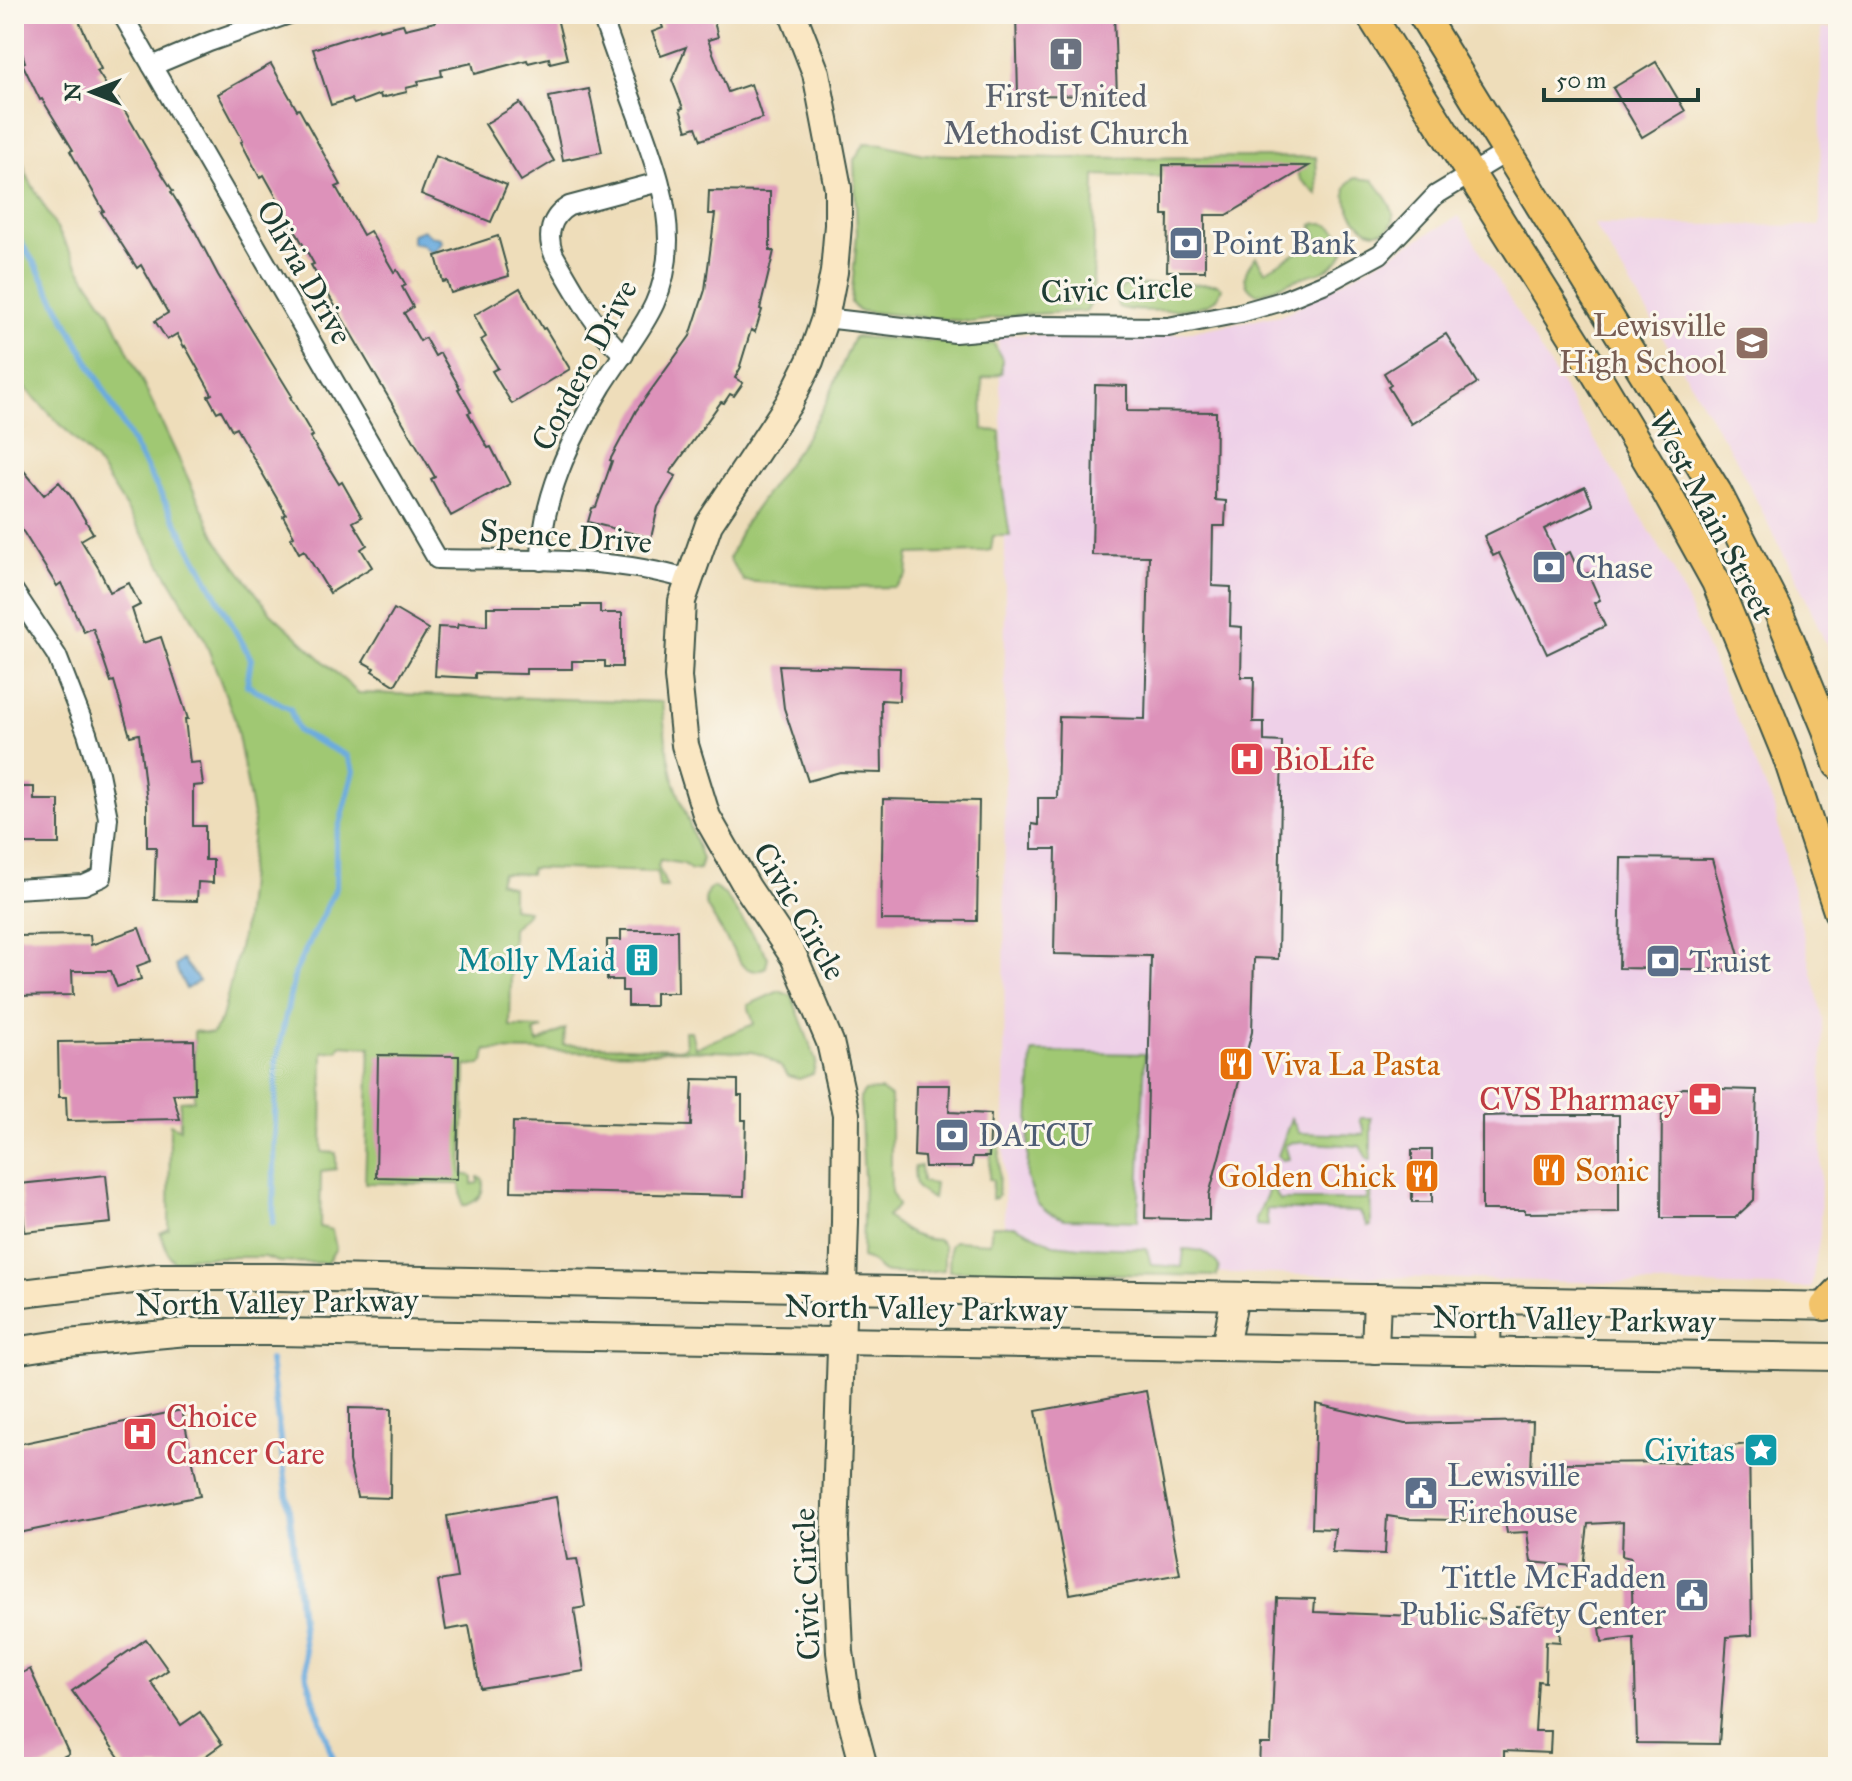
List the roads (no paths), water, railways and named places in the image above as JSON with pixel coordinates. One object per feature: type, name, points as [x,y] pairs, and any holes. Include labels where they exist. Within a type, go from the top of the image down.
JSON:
[{"type":"main road","name":"Civic Circle","points":[[793,14],[816,73],[838,188],[834,272],[825,318],[810,361],[789,403],[709,524],[682,601],[678,677],[685,745],[707,817],[747,887],[794,957],[830,1042],[846,1114],[835,1537],[840,1652],[847,1703],[864,1767]]},
{"type":"main road","name":"West Main Street","points":[[1370,14],[1587,359],[1716,582],[1787,756],[1838,911]]},
{"type":"main road","name":"West Main Street","points":[[1422,14],[1717,492],[1779,613],[1827,730],[1838,765]]},
{"type":"main road","points":[[1753,673],[1797,659]]},
{"type":"main road","name":"North Valley Parkway","points":[[14,1294],[173,1277],[350,1277],[1488,1301],[1834,1302]]},
{"type":"main road","points":[[1225,1347],[1235,1296]]},
{"type":"main road","points":[[1375,1350],[1377,1298]]},
{"type":"main road","points":[[1487,1352],[1488,1301]]},
{"type":"main road","name":"North Valley Parkway","points":[[14,1351],[187,1332],[1838,1357]]},
{"type":"street","name":"Olivia Drive","points":[[122,14],[437,559]]},
{"type":"street","points":[[152,66],[289,14]]},
{"type":"street","name":"Cordero Drive","points":[[541,561],[543,533],[561,467],[603,385],[645,325],[663,280],[668,239],[667,220],[651,152],[601,14]]},
{"type":"street","name":"Civic Circle","points":[[825,318],[955,333],[1036,326],[1168,327],[1240,313],[1279,302],[1328,282],[1380,254],[1436,195],[1507,152]]},
{"type":"street","points":[[624,355],[590,318],[554,255],[550,232],[556,215],[569,206],[659,182]]},
{"type":"street","name":"Spence Drive","points":[[437,559],[601,562],[658,570],[690,580]]},
{"type":"street","points":[[14,591],[57,656],[87,733],[108,818],[102,877],[84,885],[14,889]]},
{"type":"water","points":[[423,230],[441,238],[442,243],[435,251],[430,252],[421,244],[412,243],[412,234]]},
{"type":"water","points":[[182,960],[199,981],[186,989],[175,966]]},
{"type":"waterway","points":[[14,232],[36,266],[251,659],[247,685],[290,709],[298,731],[347,756],[354,771],[336,839],[336,888],[295,972],[276,1063],[273,1223]]},
{"type":"waterway","points":[[270,1360],[307,1678],[336,1767]]},
{"type":"place","name":"First United Methodist Church","points":[[1066,54]]},
{"type":"place","name":"Point Bank","points":[[1186,243]]},
{"type":"place","name":"Lewisville High School","points":[[1752,343]]},
{"type":"place","name":"Chase","points":[[1549,567]]},
{"type":"place","name":"BioLife","points":[[1247,759]]},
{"type":"place","name":"Molly Maid","points":[[642,960]]},
{"type":"place","name":"Truist","points":[[1663,961]]},
{"type":"place","name":"Viva La Pasta","points":[[1236,1064]]},
{"type":"place","name":"CVS Pharmacy","points":[[1705,1099]]},
{"type":"place","name":"DATCU","points":[[952,1135]]},
{"type":"place","name":"Sonic","points":[[1549,1170]]},
{"type":"place","name":"Golden Chick","points":[[1422,1176]]},
{"type":"place","name":"Choice Cancer Care","points":[[140,1434]]},
{"type":"place","name":"Civitas","points":[[1761,1450]]},
{"type":"place","name":"Lewisville Firehouse","points":[[1421,1493]]},
{"type":"place","name":"Tittle McFadden Public Safety Center","points":[[1692,1595]]}]
